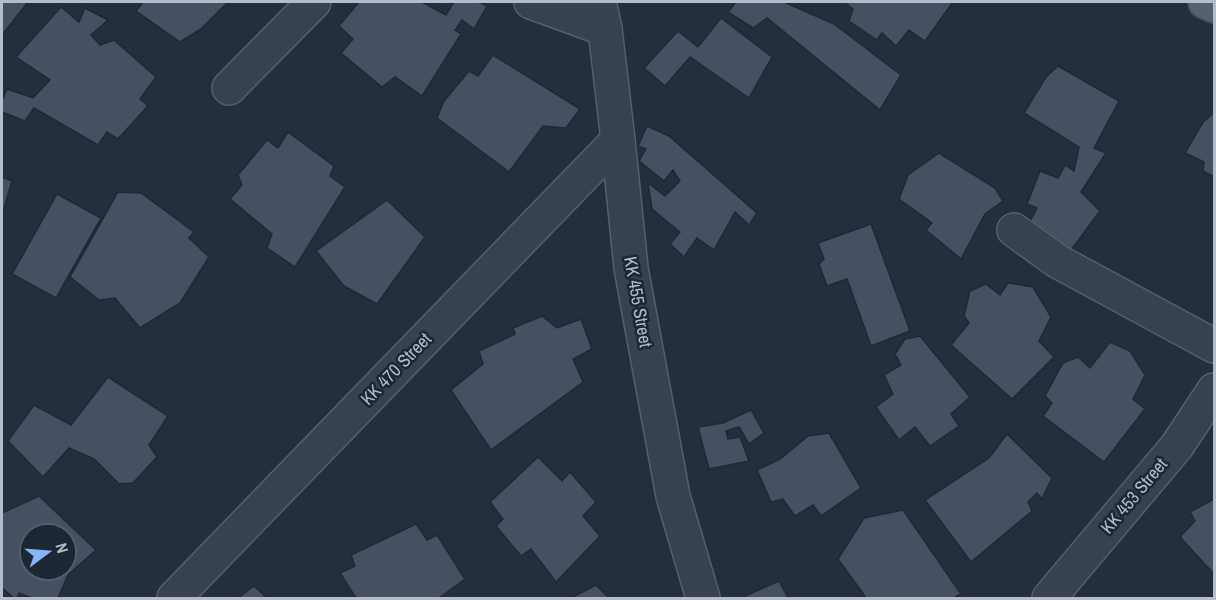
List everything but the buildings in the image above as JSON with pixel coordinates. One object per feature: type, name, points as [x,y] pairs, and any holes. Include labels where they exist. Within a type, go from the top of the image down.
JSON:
[{"type":"main road","points":[[1205,2],[1215,6]]},
{"type":"street","points":[[229,88],[314,2]]},
{"type":"street","points":[[531,2],[602,15]]},
{"type":"street","name":"KK 455 Street","points":[[602,15],[631,268],[674,496],[704,598]]},
{"type":"street","name":"KK 470 Street","points":[[174,598],[618,140]]},
{"type":"street","points":[[1014,230],[1057,261],[1215,346]]},
{"type":"street","name":"KK 453 Street","points":[[1049,598],[1177,446],[1215,390]]}]
